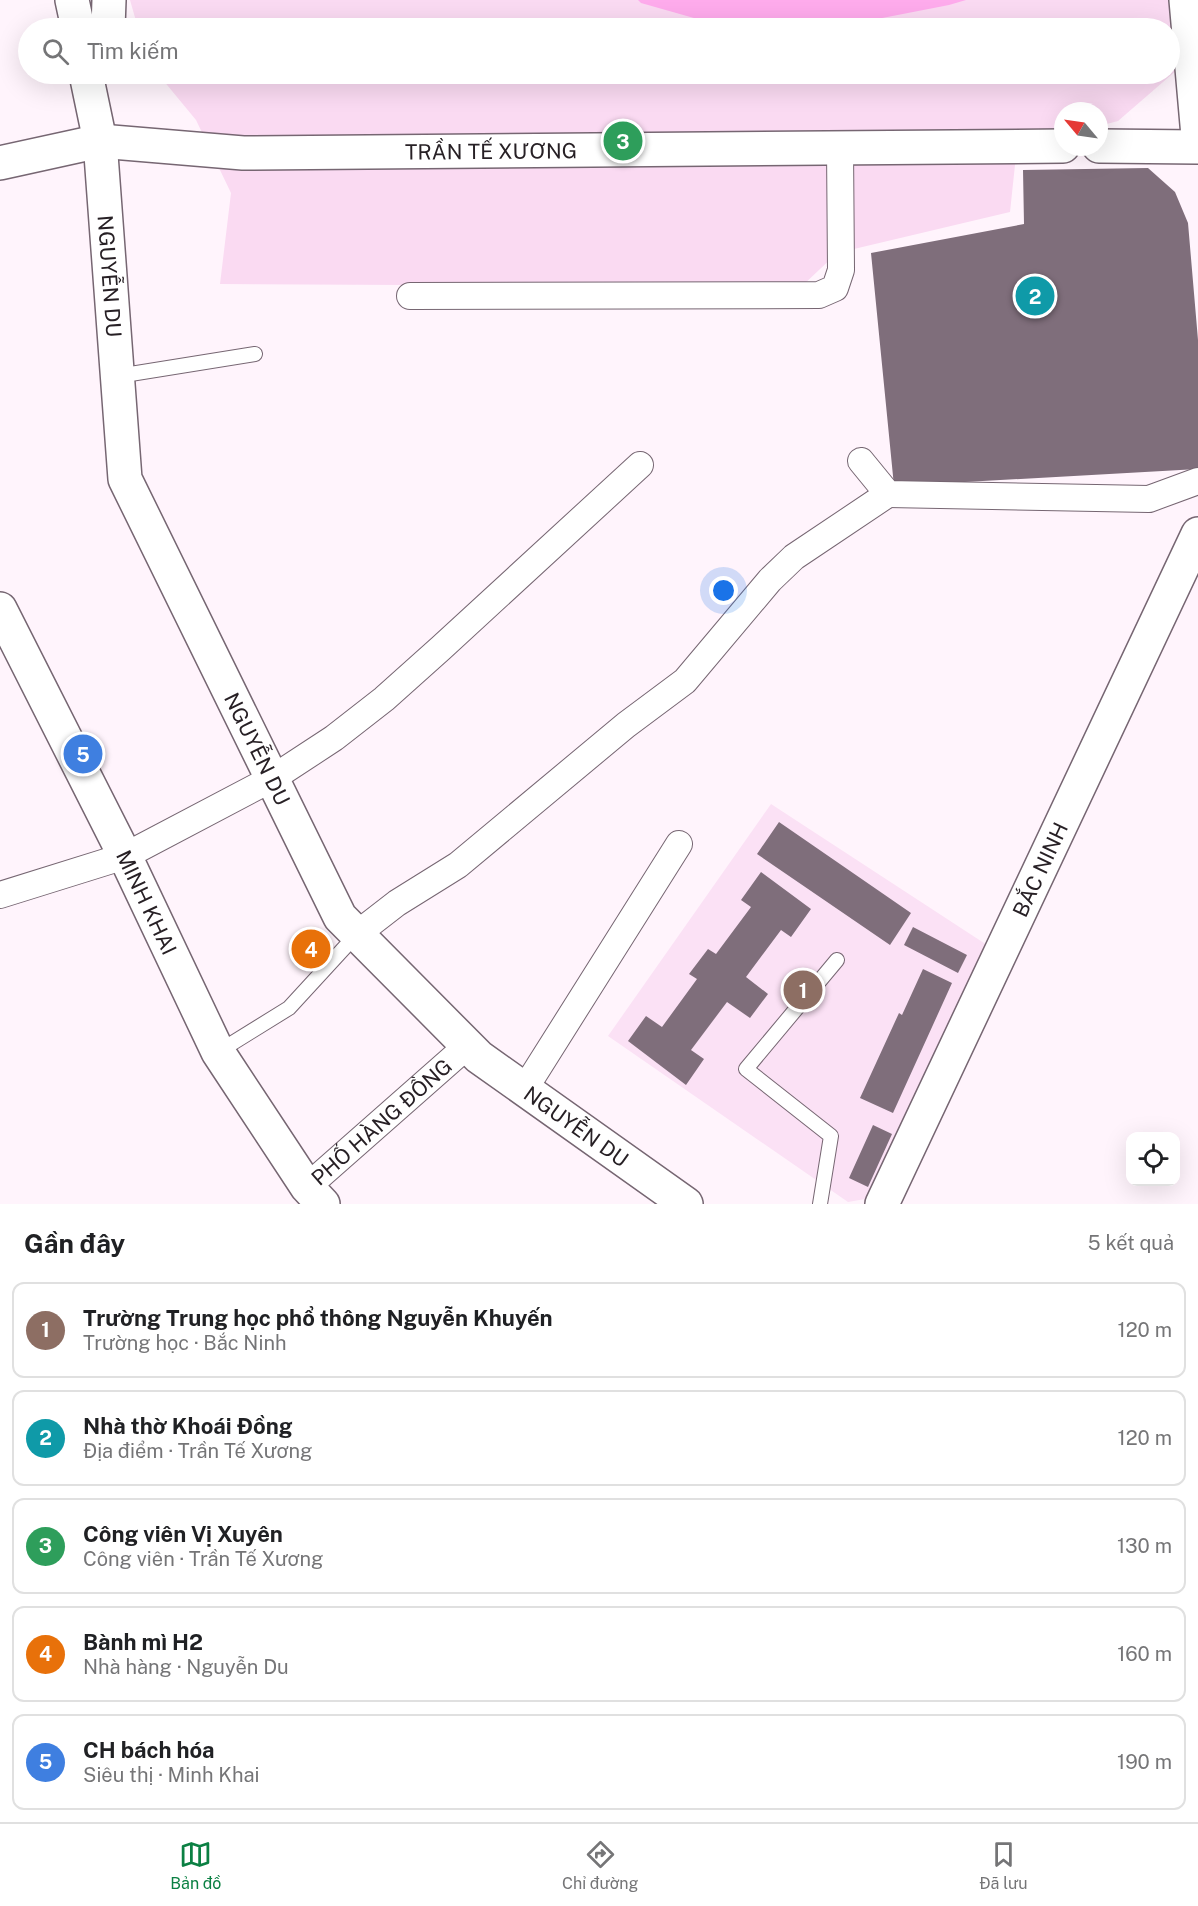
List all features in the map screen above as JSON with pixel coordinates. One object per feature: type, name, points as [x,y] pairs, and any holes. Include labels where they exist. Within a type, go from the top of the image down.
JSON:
[{"type":"street","points":[[72,0],[76,18]]},
{"type":"street","points":[[109,18],[110,0]]},
{"type":"street","points":[[1186,0],[1198,136]]},
{"type":"street","name":"NGUYỄN DU","points":[[88,84],[100,141],[125,479],[340,917],[478,1058],[686,1204]]},
{"type":"street","name":"NGUYỄN DU","points":[[100,141],[103,84]]},
{"type":"street","name":"TRẦN TẾ XƯƠNG","points":[[0,163],[100,141],[243,153],[1054,147]]},
{"type":"street","points":[[1108,147],[1198,147]]},
{"type":"street","points":[[410,296],[819,295],[835,288],[841,270],[840,148]]},
{"type":"street","points":[[861,461],[888,494]]},
{"type":"street","points":[[0,896],[125,855],[273,778],[334,738],[384,699],[640,465]]},
{"type":"street","points":[[357,934],[397,903],[458,865],[626,725],[685,681],[771,580],[794,557],[888,494],[1149,499],[1198,481]]},
{"type":"street","name":"BẮC NINH","points":[[882,1204],[1198,534]]},
{"type":"street","name":"MINH KHAI","points":[[0,609],[125,855],[218,1052],[312,1198]]},
{"type":"street","points":[[524,1090],[679,844]]},
{"type":"street","name":"PHỐ HÀNG ĐỒNG","points":[[312,1198],[467,1046]]},
{"type":"lane","points":[[118,376],[255,354]]},
{"type":"lane","points":[[218,1052],[290,1008],[357,934]]},
{"type":"lane","points":[[820,1204],[831,1136],[746,1069],[837,960]]},
{"type":"shaded area","points":[[130,0],[1179,0],[1185,63],[1180,67],[1180,18],[135,18]]},
{"type":"shaded area","points":[[638,0],[966,0],[882,18],[694,18],[641,3]]},
{"type":"shaded area","points":[[166,84],[1161,84],[1118,121],[1108,124],[1108,102],[1054,102],[1054,137],[1017,146],[1010,212],[837,253],[801,287],[220,284],[231,193],[196,120]]},
{"type":"shaded area","points":[[771,804],[987,945],[871,1198],[848,1202],[608,1036]]},
{"type":"building","points":[[1148,168],[1175,192],[1188,223],[1198,340],[1198,469],[894,486],[871,253],[1024,224],[1023,170]]},
{"type":"building","points":[[779,822],[911,913],[890,945],[757,854]]},
{"type":"building","points":[[761,872],[811,909],[791,937],[781,930],[746,977],[768,994],[750,1018],[727,1002],[691,1050],[704,1059],[686,1085],[628,1041],[646,1016],[662,1027],[697,979],[689,974],[708,949],[716,954],[751,907],[741,900]]},
{"type":"building","points":[[913,927],[967,955],[958,973],[904,945]]},
{"type":"building","points":[[923,969],[952,983],[893,1113],[860,1098],[899,1013],[902,1015]]},
{"type":"building","points":[[873,1125],[892,1134],[868,1187],[849,1178]]},
{"type":"place","name":"Công viên Vị Xuyên","points":[[623,141]]},
{"type":"place","name":"Nhà thờ Khoái Đồng","points":[[1035,296]]},
{"type":"place","name":"CH bách hóa","points":[[83,754]]},
{"type":"place","name":"Bành mì H2","points":[[311,949]]},
{"type":"place","name":"Trường Trung học phổ thông Nguyễn Khuyến","points":[[803,990]]}]
